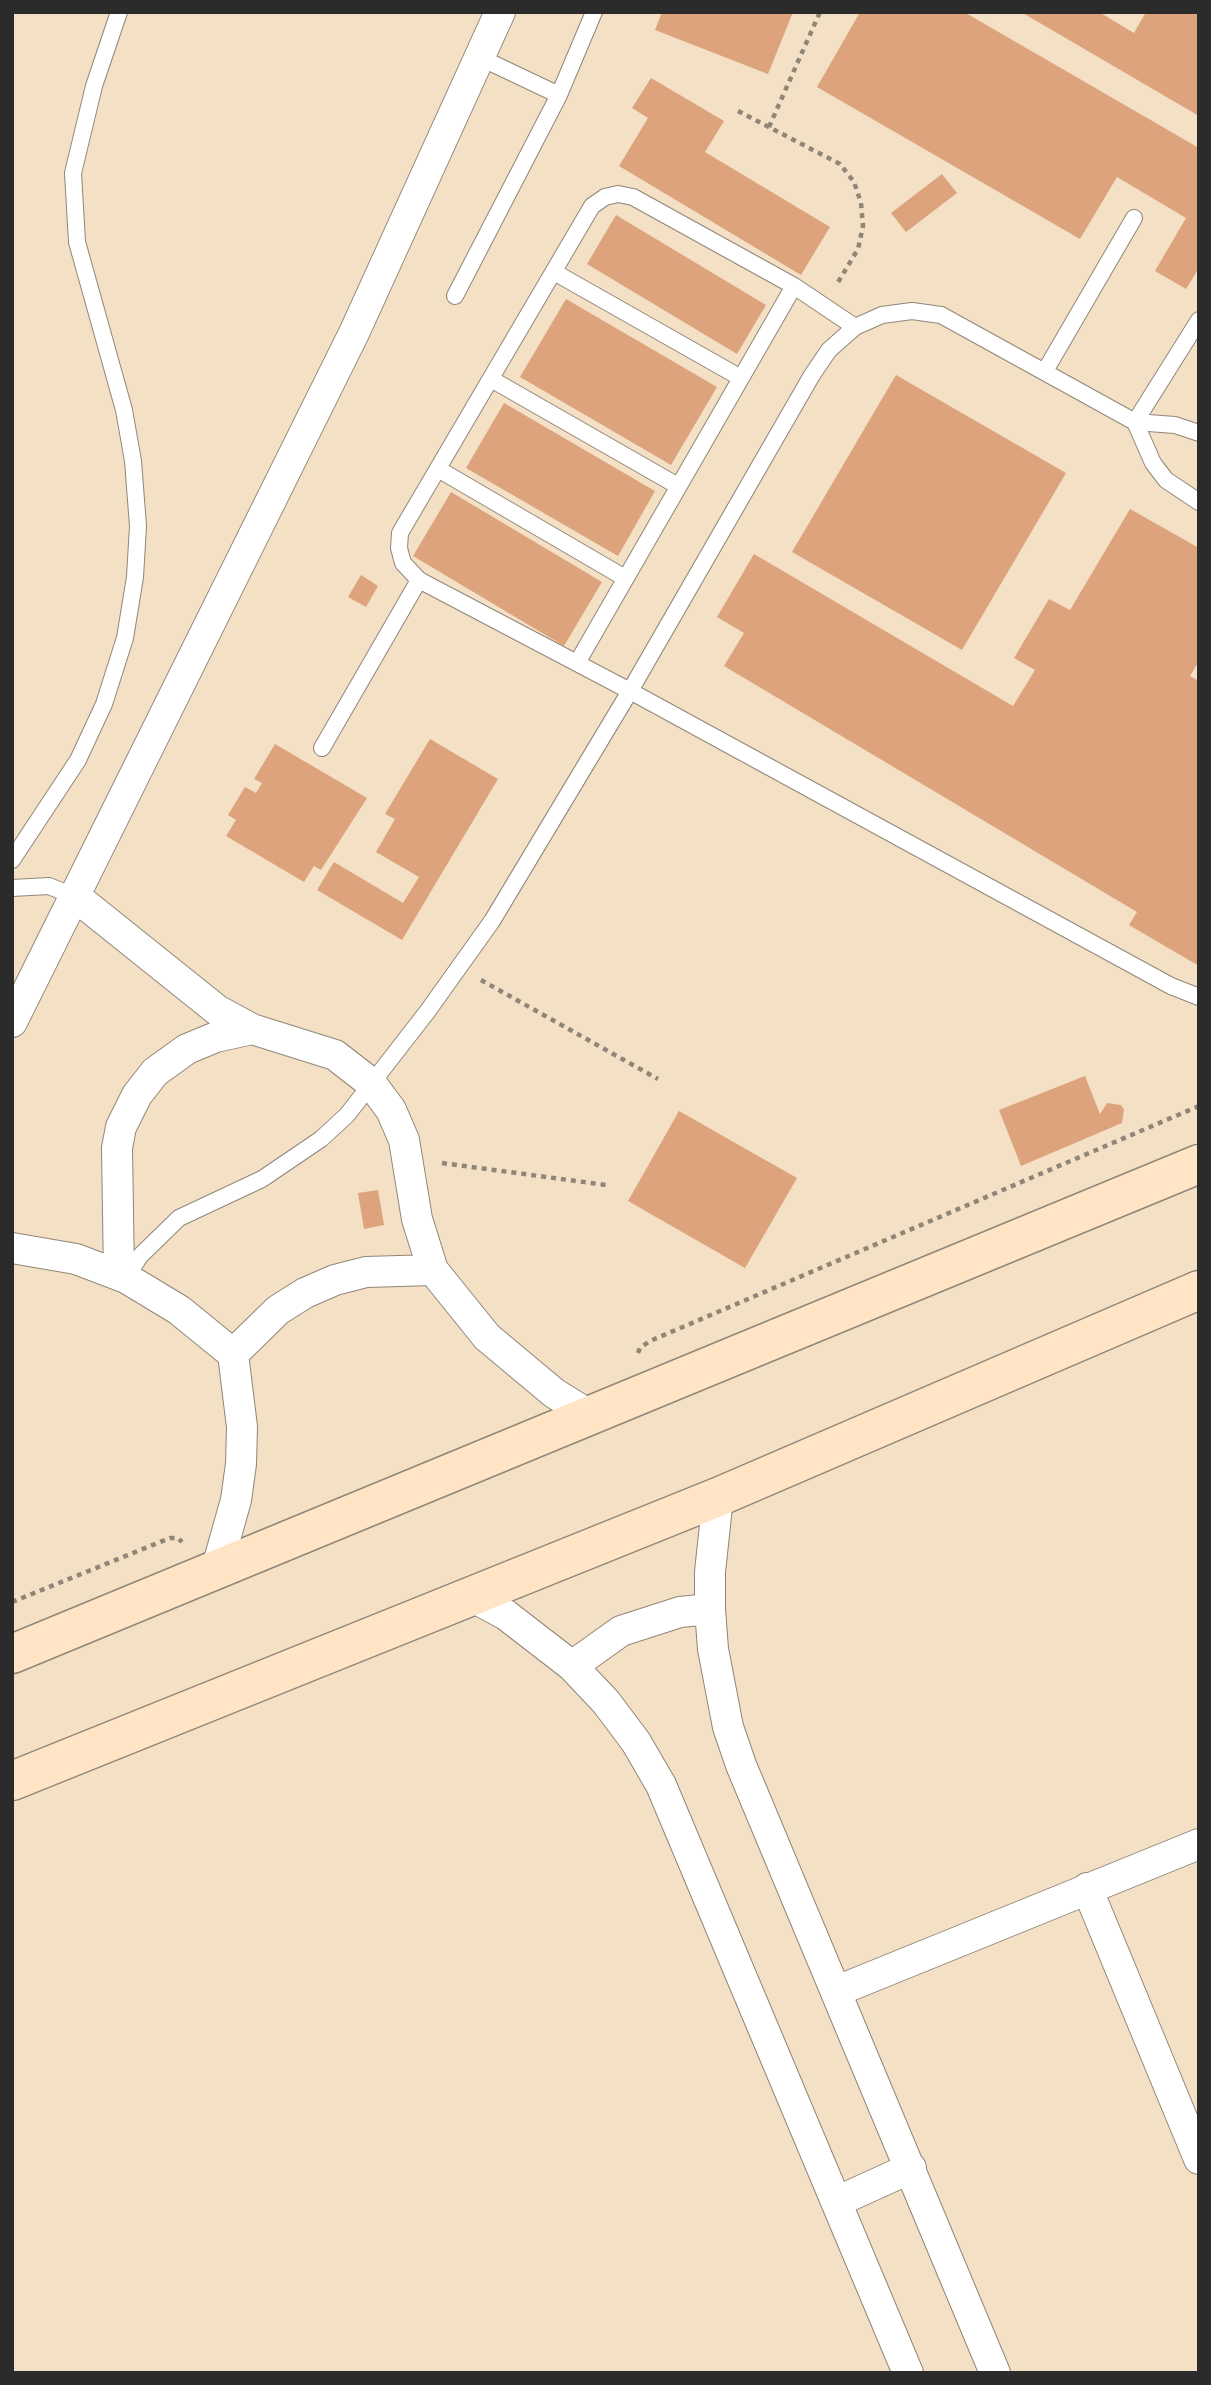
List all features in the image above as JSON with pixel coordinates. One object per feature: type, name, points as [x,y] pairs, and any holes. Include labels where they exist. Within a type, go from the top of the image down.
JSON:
[{"type":"main road","points":[[12,1654],[1199,1164]]},
{"type":"main road","points":[[12,1781],[718,1497],[1199,1290]]},
{"type":"street","points":[[15,1010],[76,897],[354,333],[500,12]]},
{"type":"street","points":[[76,897],[193,993],[252,1029],[335,1055],[371,1083],[391,1110],[404,1140],[417,1219],[433,1270],[459,1305],[503,1352],[554,1393],[591,1416]]},
{"type":"street","points":[[122,1277],[117,1148],[121,1127],[137,1094],[155,1072],[187,1049],[216,1037],[252,1029]]},
{"type":"street","points":[[12,1248],[76,1259],[122,1277],[179,1310],[233,1354],[240,1391],[241,1464],[236,1500],[204,1576]]},
{"type":"street","points":[[233,1354],[278,1310],[305,1293],[335,1280],[366,1272],[433,1270]]},
{"type":"street","points":[[718,1497],[710,1572],[710,1609],[720,1689],[741,1765],[995,2373]]},
{"type":"street","points":[[469,1595],[506,1615],[572,1666],[606,1702],[661,1785],[908,2373]]},
{"type":"street","points":[[572,1666],[621,1631],[680,1612],[710,1609]]},
{"type":"street","points":[[837,1991],[1199,1844]]},
{"type":"street","points":[[1087,1888],[1199,2159]]},
{"type":"street","points":[[836,2202],[911,2168]]},
{"type":"lane","points":[[12,860],[78,760],[104,704],[125,638],[135,577],[138,526],[133,461],[124,410],[77,242],[73,173],[94,86],[120,12]]},
{"type":"lane","points":[[455,296],[559,95],[594,12]]},
{"type":"lane","points":[[481,58],[559,95]]},
{"type":"lane","points":[[855,327],[794,286],[633,197],[618,194],[604,197],[592,206],[400,533],[403,563],[419,580],[630,691],[1171,986],[1199,997]]},
{"type":"lane","points":[[1045,371],[1134,218]]},
{"type":"lane","points":[[554,272],[741,378]]},
{"type":"lane","points":[[577,663],[794,286]]},
{"type":"lane","points":[[122,1277],[179,1218],[293,1161],[347,1115],[492,921],[630,691],[812,375],[829,350],[855,327],[882,315],[912,311],[941,315],[1135,422],[1175,425],[1199,433]]},
{"type":"lane","points":[[1135,422],[1199,320]]},
{"type":"lane","points":[[491,379],[678,486]]},
{"type":"lane","points":[[1135,422],[1153,463],[1166,480],[1199,502]]},
{"type":"lane","points":[[438,470],[625,578]]},
{"type":"lane","points":[[322,748],[419,580]]},
{"type":"lane","points":[[12,888],[49,886],[76,897]]},
{"type":"path","points":[[769,127],[820,12]]},
{"type":"path","points":[[738,111],[840,164],[854,182],[861,203],[863,226],[858,248],[825,306]]},
{"type":"path","points":[[459,968],[658,1079]]},
{"type":"path","points":[[648,1392],[636,1359],[640,1348],[650,1341],[1199,1106]]},
{"type":"path","points":[[406,1158],[606,1185]]},
{"type":"path","points":[[12,1602],[170,1538],[182,1540],[204,1576]]},
{"type":"building","points":[[662,12],[793,12],[768,74],[655,30]]},
{"type":"building","points":[[860,12],[964,12],[1199,148],[1199,268],[1186,289],[1155,271],[1186,218],[1117,177],[1080,239],[817,87]]},
{"type":"building","points":[[1021,12],[1099,12],[1134,33],[1146,12],[1199,12],[1199,116]]},
{"type":"building","points":[[651,78],[724,121],[705,152],[830,227],[801,275],[619,166],[648,118],[632,108]]},
{"type":"building","points":[[942,174],[957,193],[906,232],[891,213]]},
{"type":"building","points":[[616,215],[766,305],[737,354],[587,264]]},
{"type":"building","points":[[566,299],[717,387],[671,465],[520,377]]},
{"type":"building","points":[[896,375],[1066,473],[962,650],[792,552]]},
{"type":"building","points":[[504,403],[655,491],[618,556],[466,468]]},
{"type":"building","points":[[451,492],[602,582],[564,646],[413,556]]},
{"type":"building","points":[[1130,509],[1199,548],[1199,661],[1190,676],[1199,681],[1199,966],[1129,925],[1137,912],[724,666],[744,633],[717,617],[754,554],[1013,706],[1035,670],[1014,658],[1049,599],[1070,610]]},
{"type":"building","points":[[361,575],[378,586],[366,607],[348,597]]},
{"type":"building","points":[[430,739],[498,779],[402,940],[317,890],[334,862],[403,903],[419,877],[376,852],[395,819],[385,814]]},
{"type":"building","points":[[275,744],[367,798],[321,870],[314,866],[304,882],[226,836],[236,820],[228,815],[245,787],[256,793],[262,783],[254,779]]},
{"type":"building","points":[[1085,1076],[1100,1114],[1107,1103],[1121,1105],[1124,1110],[1122,1123],[1021,1166],[999,1110]]},
{"type":"building","points":[[679,1111],[797,1178],[745,1268],[628,1201]]},
{"type":"building","points":[[378,1190],[384,1225],[364,1229],[358,1193]]}]
